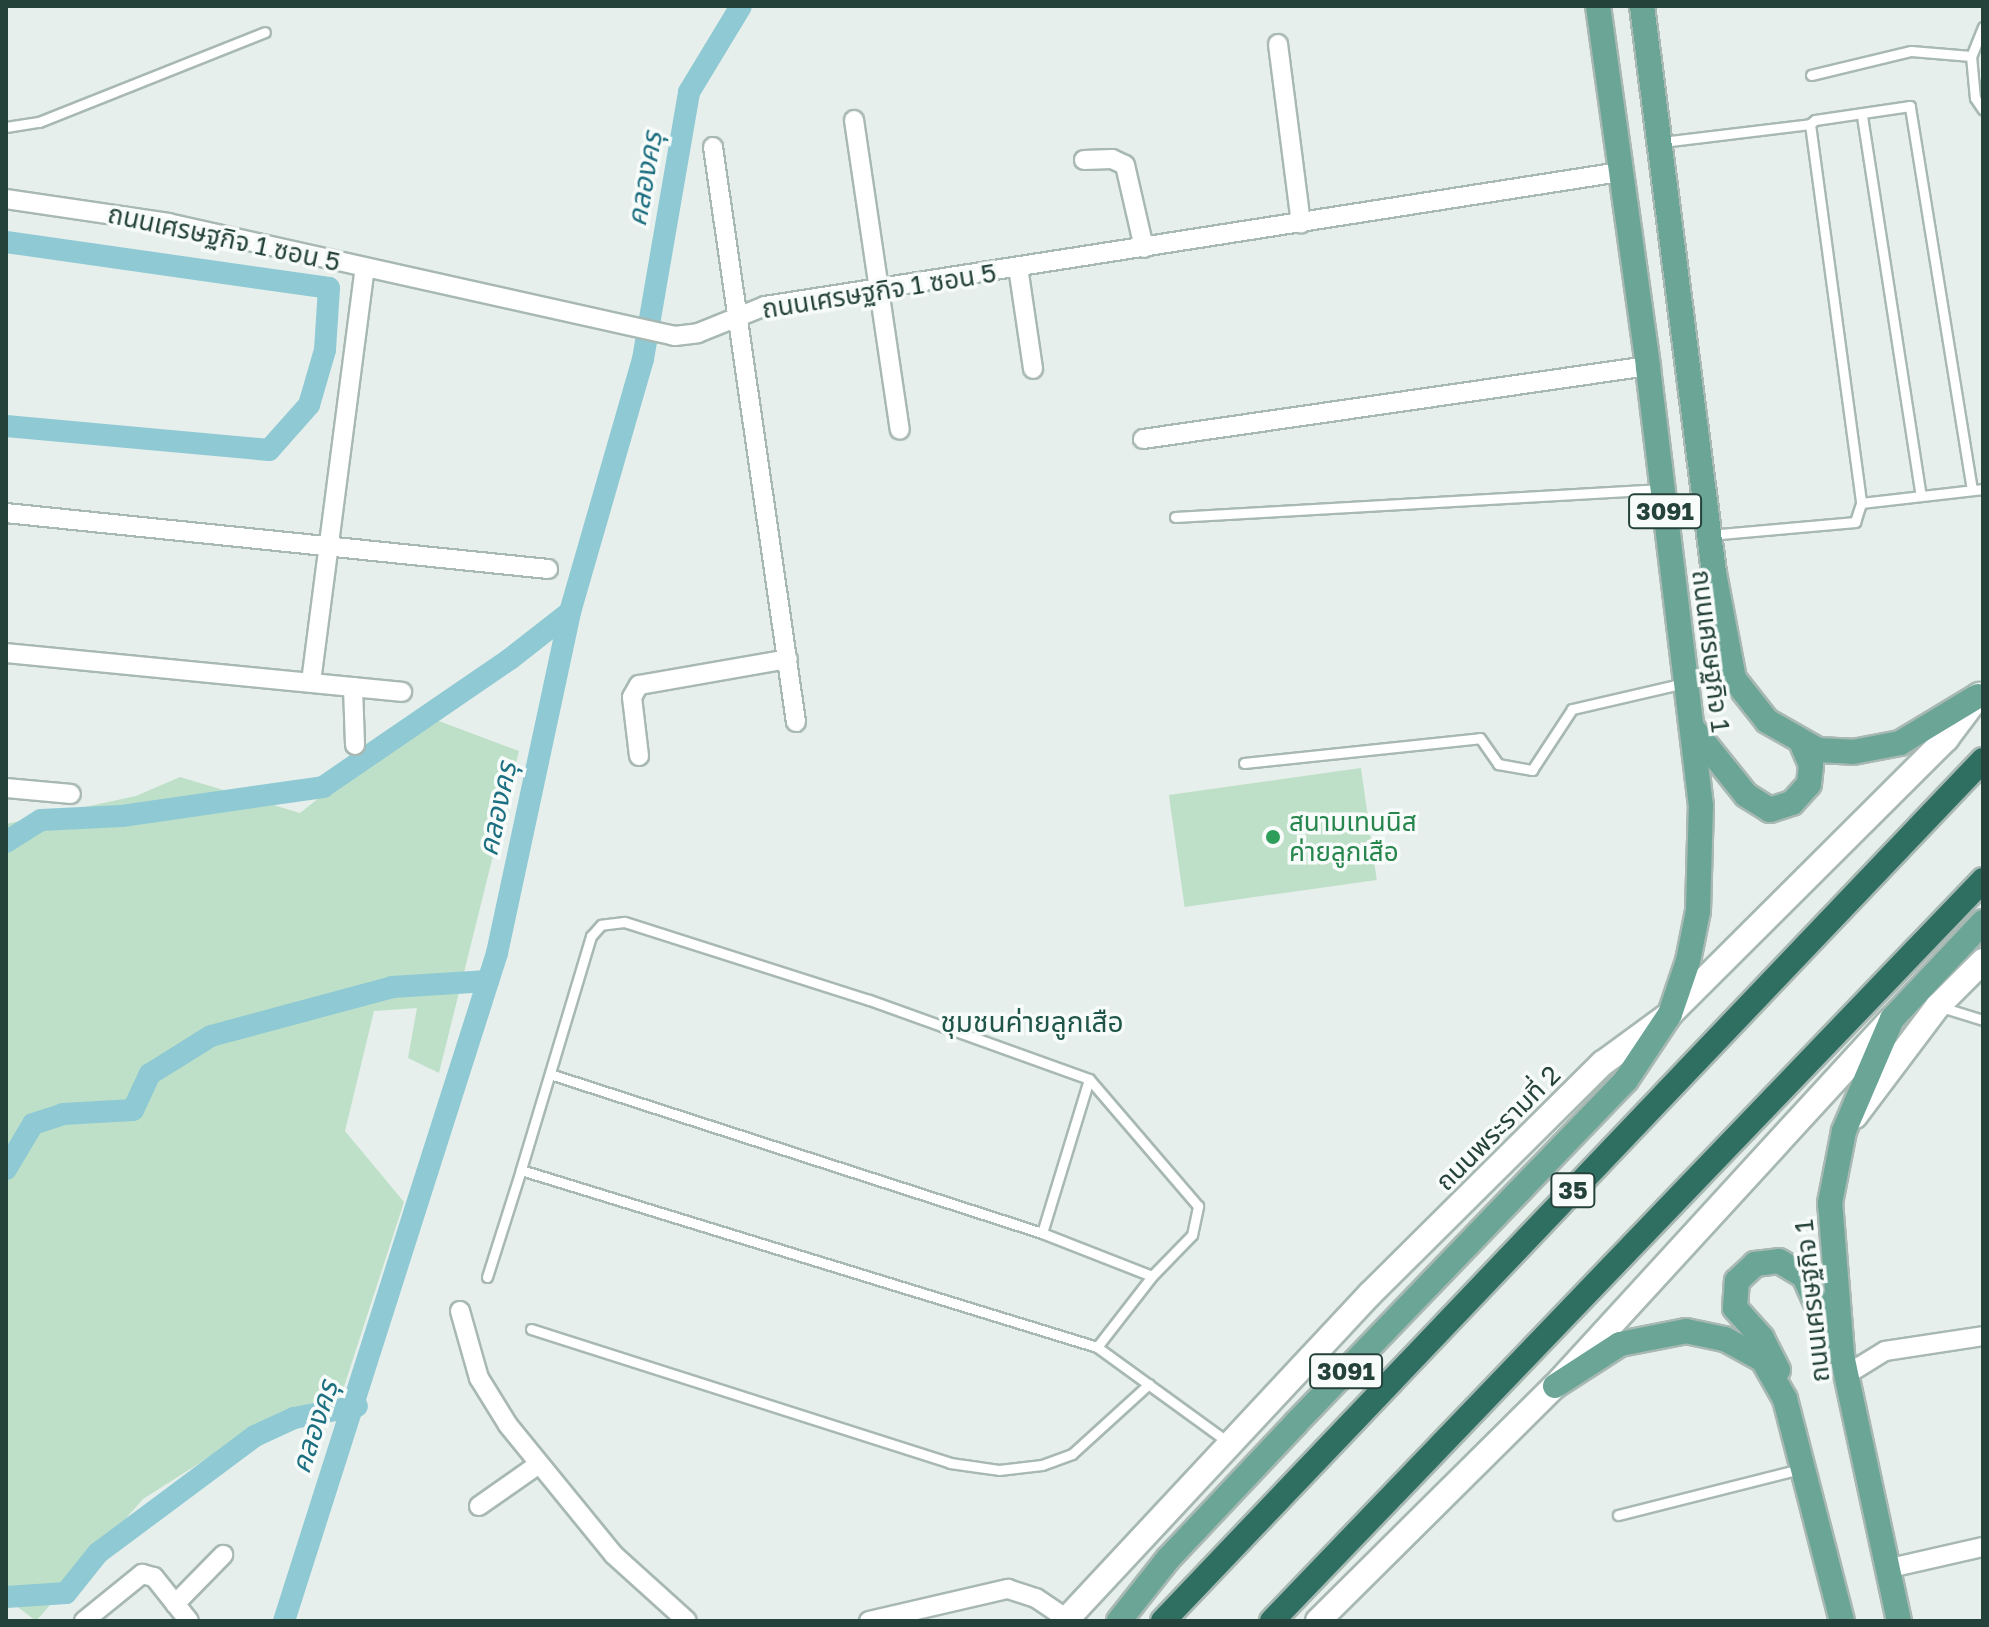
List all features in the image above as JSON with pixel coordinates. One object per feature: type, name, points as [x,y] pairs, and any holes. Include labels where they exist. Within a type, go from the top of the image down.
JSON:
[{"type":"highway","name":"35","points":[[1163,1621],[1983,760]]},
{"type":"highway","points":[[1272,1621],[1983,880]]},
{"type":"main road","name":"ถนนเศรษฐกิจ 1","points":[[1119,1621],[1168,1559],[1626,1080],[1670,1014],[1698,911],[1701,806],[1689,683],[1598,6]]},
{"type":"main road","name":"ถนนเศรษฐกิจ 1","points":[[1642,6],[1709,535],[1734,679],[1767,721],[1801,742],[1818,750],[1853,752],[1900,743],[1980,693]]},
{"type":"main road","name":"ถนนพระรามที่ 2","points":[[1066,1620],[1370,1294],[1603,1063],[1670,1014],[1946,739],[1980,693]]},
{"type":"main road","points":[[1693,729],[1746,795],[1770,810],[1792,803],[1809,784],[1811,765],[1801,742]]},
{"type":"main road","name":"ถนนเศรษฐกิจ 1","points":[[1899,1621],[1845,1370],[1830,1203],[1844,1131],[1892,1019],[1983,922]]},
{"type":"main road","points":[[1844,1131],[1938,1006],[1983,961]]},
{"type":"main road","points":[[1318,1621],[1555,1386],[1892,1019]]},
{"type":"main road","points":[[1785,1399],[1774,1358],[1735,1308],[1737,1281],[1755,1264],[1779,1261],[1804,1276],[1845,1370]]},
{"type":"main road","name":"ถนนเศรษฐกิจ 1","points":[[1555,1386],[1620,1344],[1692,1331],[1725,1339],[1763,1360],[1785,1399],[1842,1621]]},
{"type":"street","points":[[1278,44],[1301,224]]},
{"type":"street","points":[[854,120],[900,430]]},
{"type":"street","points":[[713,147],[796,722]]},
{"type":"street","points":[[1084,160],[1112,159],[1125,165],[1144,248]]},
{"type":"street","name":"ถนนเศรษฐกิจ 1 ซอน 5","points":[[6,199],[168,223],[675,336],[765,306],[1620,172]]},
{"type":"street","points":[[1018,267],[1033,369]]},
{"type":"street","points":[[311,682],[365,268]]},
{"type":"street","points":[[1143,439],[1648,366]]},
{"type":"street","points":[[6,513],[327,543],[548,569]]},
{"type":"street","points":[[6,653],[402,692]]},
{"type":"street","points":[[639,756],[632,697],[639,685],[788,659]]},
{"type":"street","points":[[353,687],[355,745]]},
{"type":"street","points":[[6,788],[71,794]]},
{"type":"street","points":[[460,1311],[479,1378],[539,1464],[614,1555],[687,1621]]},
{"type":"street","points":[[1845,1370],[1885,1351],[1983,1336]]},
{"type":"street","points":[[479,1506],[539,1464]]},
{"type":"street","points":[[1886,1569],[1983,1547]]},
{"type":"street","points":[[175,1604],[223,1555]]},
{"type":"street","points":[[84,1621],[142,1574],[154,1577],[189,1621]]},
{"type":"street","points":[[869,1621],[1008,1589],[1036,1598],[1066,1620]]},
{"type":"lane","points":[[1983,27],[1971,56],[1975,98],[1983,110]]},
{"type":"lane","points":[[6,127],[39,122],[265,32]]},
{"type":"lane","points":[[1811,75],[1911,51],[1971,56]]},
{"type":"lane","points":[[1660,142],[1810,124],[1815,120],[1862,116],[1910,106],[1972,490]]},
{"type":"lane","points":[[1862,116],[1921,495]]},
{"type":"lane","points":[[1709,535],[1855,522],[1861,503],[1810,124]]},
{"type":"lane","points":[[1175,517],[1662,489]]},
{"type":"lane","points":[[1861,503],[1983,489]]},
{"type":"lane","points":[[1244,763],[1480,738],[1498,764],[1532,770],[1572,709],[1689,683]]},
{"type":"lane","points":[[487,1277],[591,936],[612,921],[869,1000],[1089,1079],[1198,1206],[1192,1235],[1152,1276],[1097,1347]]},
{"type":"lane","points":[[1938,1006],[1983,1020]]},
{"type":"lane","points":[[550,1074],[1042,1233],[1152,1276]]},
{"type":"lane","points":[[1042,1233],[1089,1079]]},
{"type":"lane","points":[[521,1170],[1097,1347],[1230,1444]]},
{"type":"lane","points":[[531,1329],[950,1463],[999,1470],[1042,1465],[1072,1454],[1149,1384]]},
{"type":"lane","points":[[1618,1515],[1803,1468]]},
{"type":"green space","points":[[423,715],[519,751],[439,1073],[408,1058],[417,1008],[374,1011],[345,1131],[404,1202],[341,1396],[277,1414],[143,1499],[36,1621],[6,1598],[6,824],[136,796],[180,777],[300,813]]},
{"type":"green space","name":"สนามเทนนิส ค่ายลูกเสือ","points":[[1361,768],[1377,880],[1185,907],[1169,795]]},
{"type":"waterway","name":"คลองครุ","points":[[284,1621],[497,953],[570,612],[643,359],[689,92],[741,6]]},
{"type":"waterway","points":[[6,242],[329,288],[325,350],[309,405],[269,450],[6,426]]},
{"type":"waterway","points":[[6,842],[41,820],[122,816],[323,787],[510,659],[570,612]]},
{"type":"waterway","points":[[6,1169],[33,1124],[63,1114],[133,1110],[150,1074],[211,1036],[392,987],[488,981]]},
{"type":"waterway","points":[[6,1597],[66,1593],[98,1553],[255,1436],[294,1418],[357,1406]]},
{"type":"place","name":"สนามเทนนิส ค่ายลูกเสือ","points":[[1273,837]]},
{"type":"district","name":"ชุมชนค่ายลูกเสือ","points":[[1032,1022]]}]
